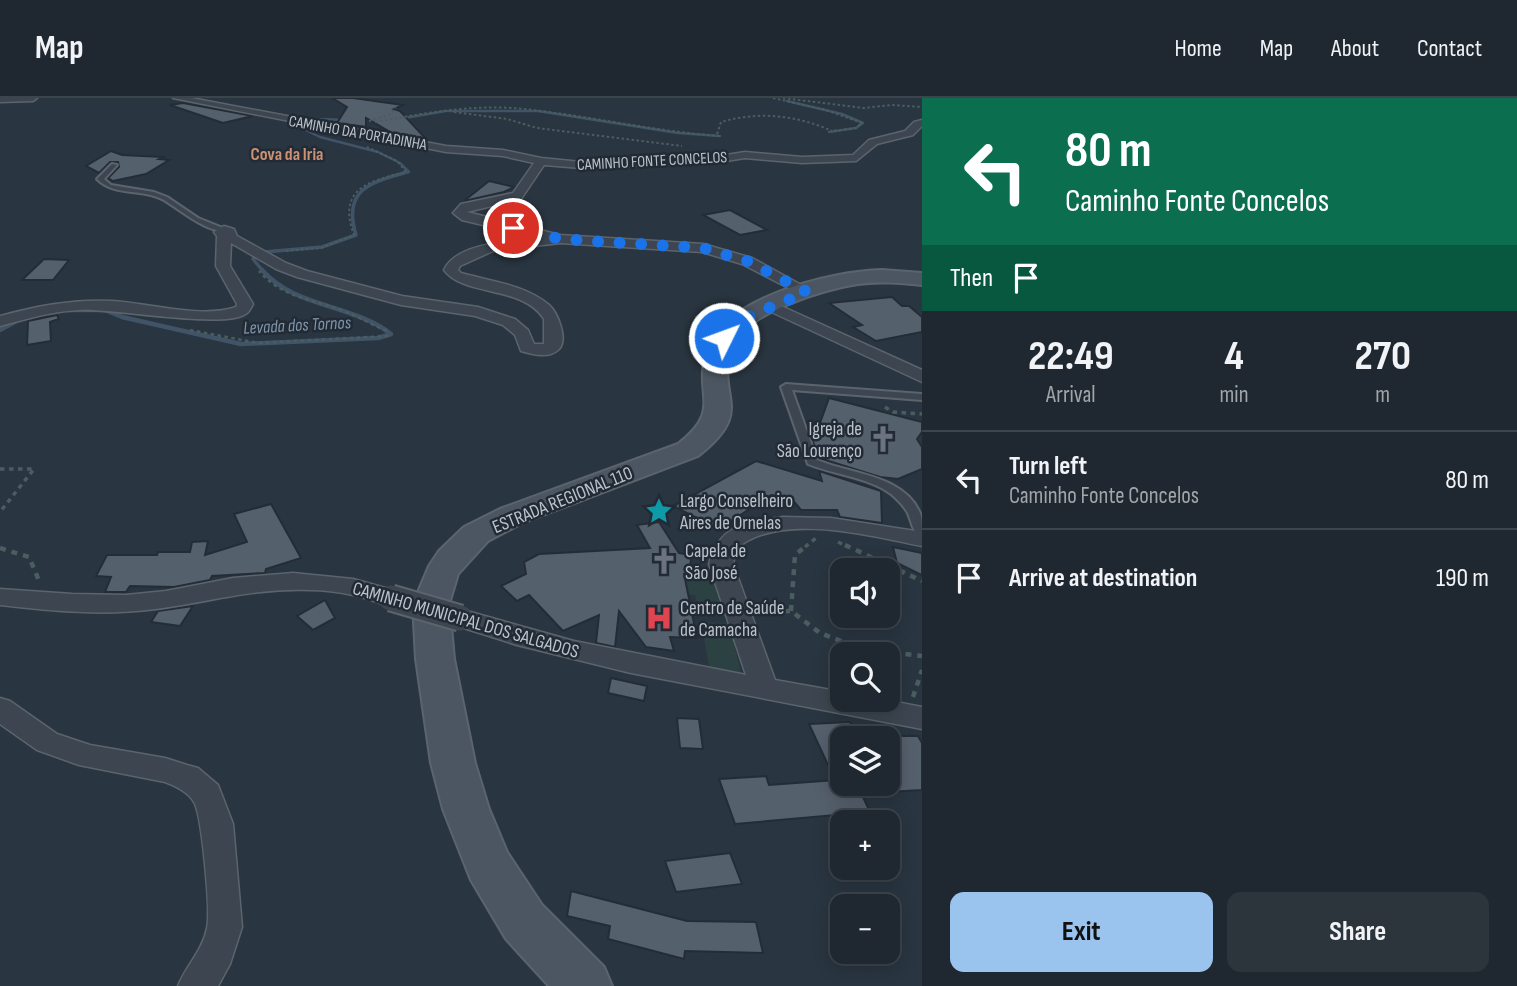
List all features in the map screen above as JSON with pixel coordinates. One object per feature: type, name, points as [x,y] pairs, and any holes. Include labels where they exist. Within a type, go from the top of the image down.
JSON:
[{"type":"main road","name":"ESTRADA REGIONAL 110","points":[[584,986],[524,922],[488,865],[466,809],[453,763],[435,659],[431,604],[435,588],[451,559],[476,534],[511,516],[688,450],[705,438],[712,431],[719,413],[718,351],[735,324],[804,293],[856,278],[882,276],[922,279]]},
{"type":"street","points":[[0,99],[33,98]]},
{"type":"street","name":"CAMINHO DA PORTADINHA","points":[[177,98],[222,109],[251,111],[446,149],[503,153],[541,161]]},
{"type":"street","name":"CAMINHO FONTE CONCELOS","points":[[541,161],[591,165],[745,155],[802,160],[856,158],[873,142],[909,133],[922,122]]},
{"type":"street","points":[[541,161],[517,196],[465,207],[459,213],[466,218],[560,239],[703,248],[747,261],[804,293],[808,323]]},
{"type":"street","points":[[0,321],[63,306],[96,305],[151,311],[235,313],[243,310],[245,304],[223,266],[224,236],[221,232],[224,230],[229,232],[232,238],[281,266],[332,283],[401,300],[478,312],[509,322],[522,333],[527,347],[540,351],[552,347],[552,320],[547,310],[526,297],[456,276],[451,270],[454,263],[490,247],[560,239]]},
{"type":"street","points":[[760,311],[808,323]]},
{"type":"street","points":[[760,311],[808,323],[922,377]]},
{"type":"street","points":[[914,717],[764,687],[721,564],[725,546],[743,533],[774,525],[922,536]]},
{"type":"street","name":"CAMINHO MUNICIPAL DOS SALGADOS","points":[[0,597],[52,602],[146,602],[233,586],[309,582],[364,587],[391,598],[547,644],[658,670],[764,687]]},
{"type":"street","points":[[0,709],[47,742],[89,757],[187,776],[207,794],[217,824],[225,927],[212,964],[196,986]]},
{"type":"lane","points":[[114,165],[100,178],[109,187],[154,194],[196,219],[224,230]]},
{"type":"lane","points":[[922,397],[786,387],[812,462],[878,484],[903,497],[911,508],[922,536]]},
{"type":"path","points":[[774,98],[833,112],[862,123],[856,128],[828,131]]},
{"type":"path","points":[[783,98],[864,108],[892,105],[922,107]]},
{"type":"path","points":[[397,108],[389,115],[365,121],[386,121],[447,110],[537,110],[678,133],[720,136]]},
{"type":"path","points":[[447,110],[507,119],[537,128],[685,146]]},
{"type":"path","points":[[712,135],[718,134],[721,122],[754,116],[799,118],[832,131]]},
{"type":"path","points":[[179,328],[257,343],[387,336],[386,331],[342,311],[292,296],[263,277],[250,258],[258,252],[306,250],[341,242],[354,235],[347,211],[354,192],[370,181],[406,172],[397,161],[365,147]]},
{"type":"path","points":[[884,407],[893,412],[922,414]]},
{"type":"path","points":[[0,469],[34,469],[0,512]]},
{"type":"path","points":[[791,611],[795,555],[818,530],[922,581]]},
{"type":"path","points":[[0,548],[29,557],[37,579],[52,602]]},
{"type":"path","points":[[738,612],[791,611],[820,633],[859,648],[922,656]]},
{"type":"path","points":[[914,717],[922,670]]},
{"type":"green space","points":[[629,581],[719,581],[727,616],[700,615],[695,595],[661,592]]},
{"type":"green space","points":[[701,622],[729,623],[742,677],[710,672]]},
{"type":"building","points":[[332,98],[403,105],[394,109],[400,111],[427,140],[392,133],[366,118],[366,127],[337,123],[347,107]]},
{"type":"building","points":[[183,103],[253,116],[223,123],[170,105]]},
{"type":"building","points":[[111,151],[122,155],[163,157],[159,159],[169,160],[146,174],[113,181],[108,178],[119,167],[118,162],[110,162],[99,173],[86,166]]},
{"type":"building","points":[[489,181],[514,187],[504,192],[464,201]]},
{"type":"building","points":[[730,210],[767,230],[740,235],[703,215]]},
{"type":"building","points":[[44,259],[69,260],[53,280],[22,280]]},
{"type":"building","points":[[892,297],[922,317],[922,332],[876,341],[853,327],[862,325],[829,303]]},
{"type":"building","points":[[57,315],[59,319],[50,322],[51,341],[27,345],[28,321]]},
{"type":"building","name":"Igreja de São Lourenço","points":[[829,398],[922,422],[922,432],[917,439],[922,447],[922,469],[898,479],[880,477],[819,458],[806,422],[820,423]]},
{"type":"building","points":[[756,461],[822,481],[819,471],[881,491],[882,523],[840,517],[837,510],[801,510],[791,498],[771,495],[719,529],[673,506]]},
{"type":"building","points":[[271,504],[301,558],[266,569],[265,573],[212,576],[210,580],[174,587],[130,586],[126,592],[105,592],[111,577],[96,576],[107,555],[190,552],[192,542],[208,541],[205,555],[247,542],[234,514]]},
{"type":"building","points":[[659,522],[679,553],[691,555],[690,575],[684,574],[697,638],[670,637],[674,651],[646,647],[619,611],[615,647],[596,643],[599,615],[563,631],[529,595],[517,601],[501,586],[526,574],[524,562],[539,554],[650,548],[637,525]]},
{"type":"building","points":[[893,547],[922,553],[922,575],[900,564],[900,558],[896,558]]},
{"type":"building","points":[[325,600],[335,618],[313,630],[297,616]]},
{"type":"building","points":[[193,606],[180,626],[151,622],[158,611]]},
{"type":"building","points":[[611,678],[647,686],[644,701],[608,693]]},
{"type":"building","points":[[677,718],[699,719],[703,749],[680,748]]},
{"type":"building","points":[[850,722],[852,726],[830,726],[830,769],[809,724]]},
{"type":"building","points":[[900,736],[918,736],[922,743],[922,790],[900,791]]},
{"type":"building","points":[[766,776],[769,785],[830,780],[830,796],[863,796],[869,810],[830,810],[830,816],[735,824],[719,779]]},
{"type":"building","points":[[730,853],[742,884],[676,892],[665,861]]},
{"type":"building","points":[[571,891],[687,921],[756,922],[763,953],[685,951],[684,959],[608,939],[610,926],[567,916]]},
{"type":"waterway","name":"Levada dos Tornos","points":[[787,101],[842,114],[863,123],[856,128],[829,132]]},
{"type":"waterway","name":"Levada dos Tornos","points":[[399,119],[446,111]]},
{"type":"waterway","name":"Levada dos Tornos","points":[[448,111],[538,111],[678,133],[720,136]]},
{"type":"waterway","name":"Levada dos Tornos","points":[[286,118],[347,120]]},
{"type":"waterway","name":"Levada dos Tornos","points":[[285,120],[320,137],[378,152],[400,163],[409,172],[400,174]]},
{"type":"waterway","name":"Levada dos Tornos","points":[[264,252],[322,247],[356,235],[353,209],[361,192],[379,181],[400,174]]},
{"type":"waterway","name":"Levada dos Tornos","points":[[257,255],[253,259],[263,271]]},
{"type":"waterway","name":"Levada dos Tornos","points":[[68,310],[105,310],[122,317],[241,344],[378,338],[391,334],[376,324],[291,292],[263,271]]},
{"type":"waterway","name":"Levada dos Tornos","points":[[0,330],[20,319]]},
{"type":"place","name":"Igreja de São Lourenço","points":[[883,439]]},
{"type":"place","name":"Largo Conselheiro Aires de Ornelas","points":[[659,511]]},
{"type":"place","name":"Capela de São José","points":[[664,561]]},
{"type":"place","name":"Centro de Saúde de Camacha","points":[[659,618]]},
{"type":"district","name":"Cova da Iria","points":[[287,154]]},
{"type":"route","points":[[513,228],[560,239],[676,245],[726,253],[775,274],[807,292],[743,319],[735,324],[724,338]]}]
